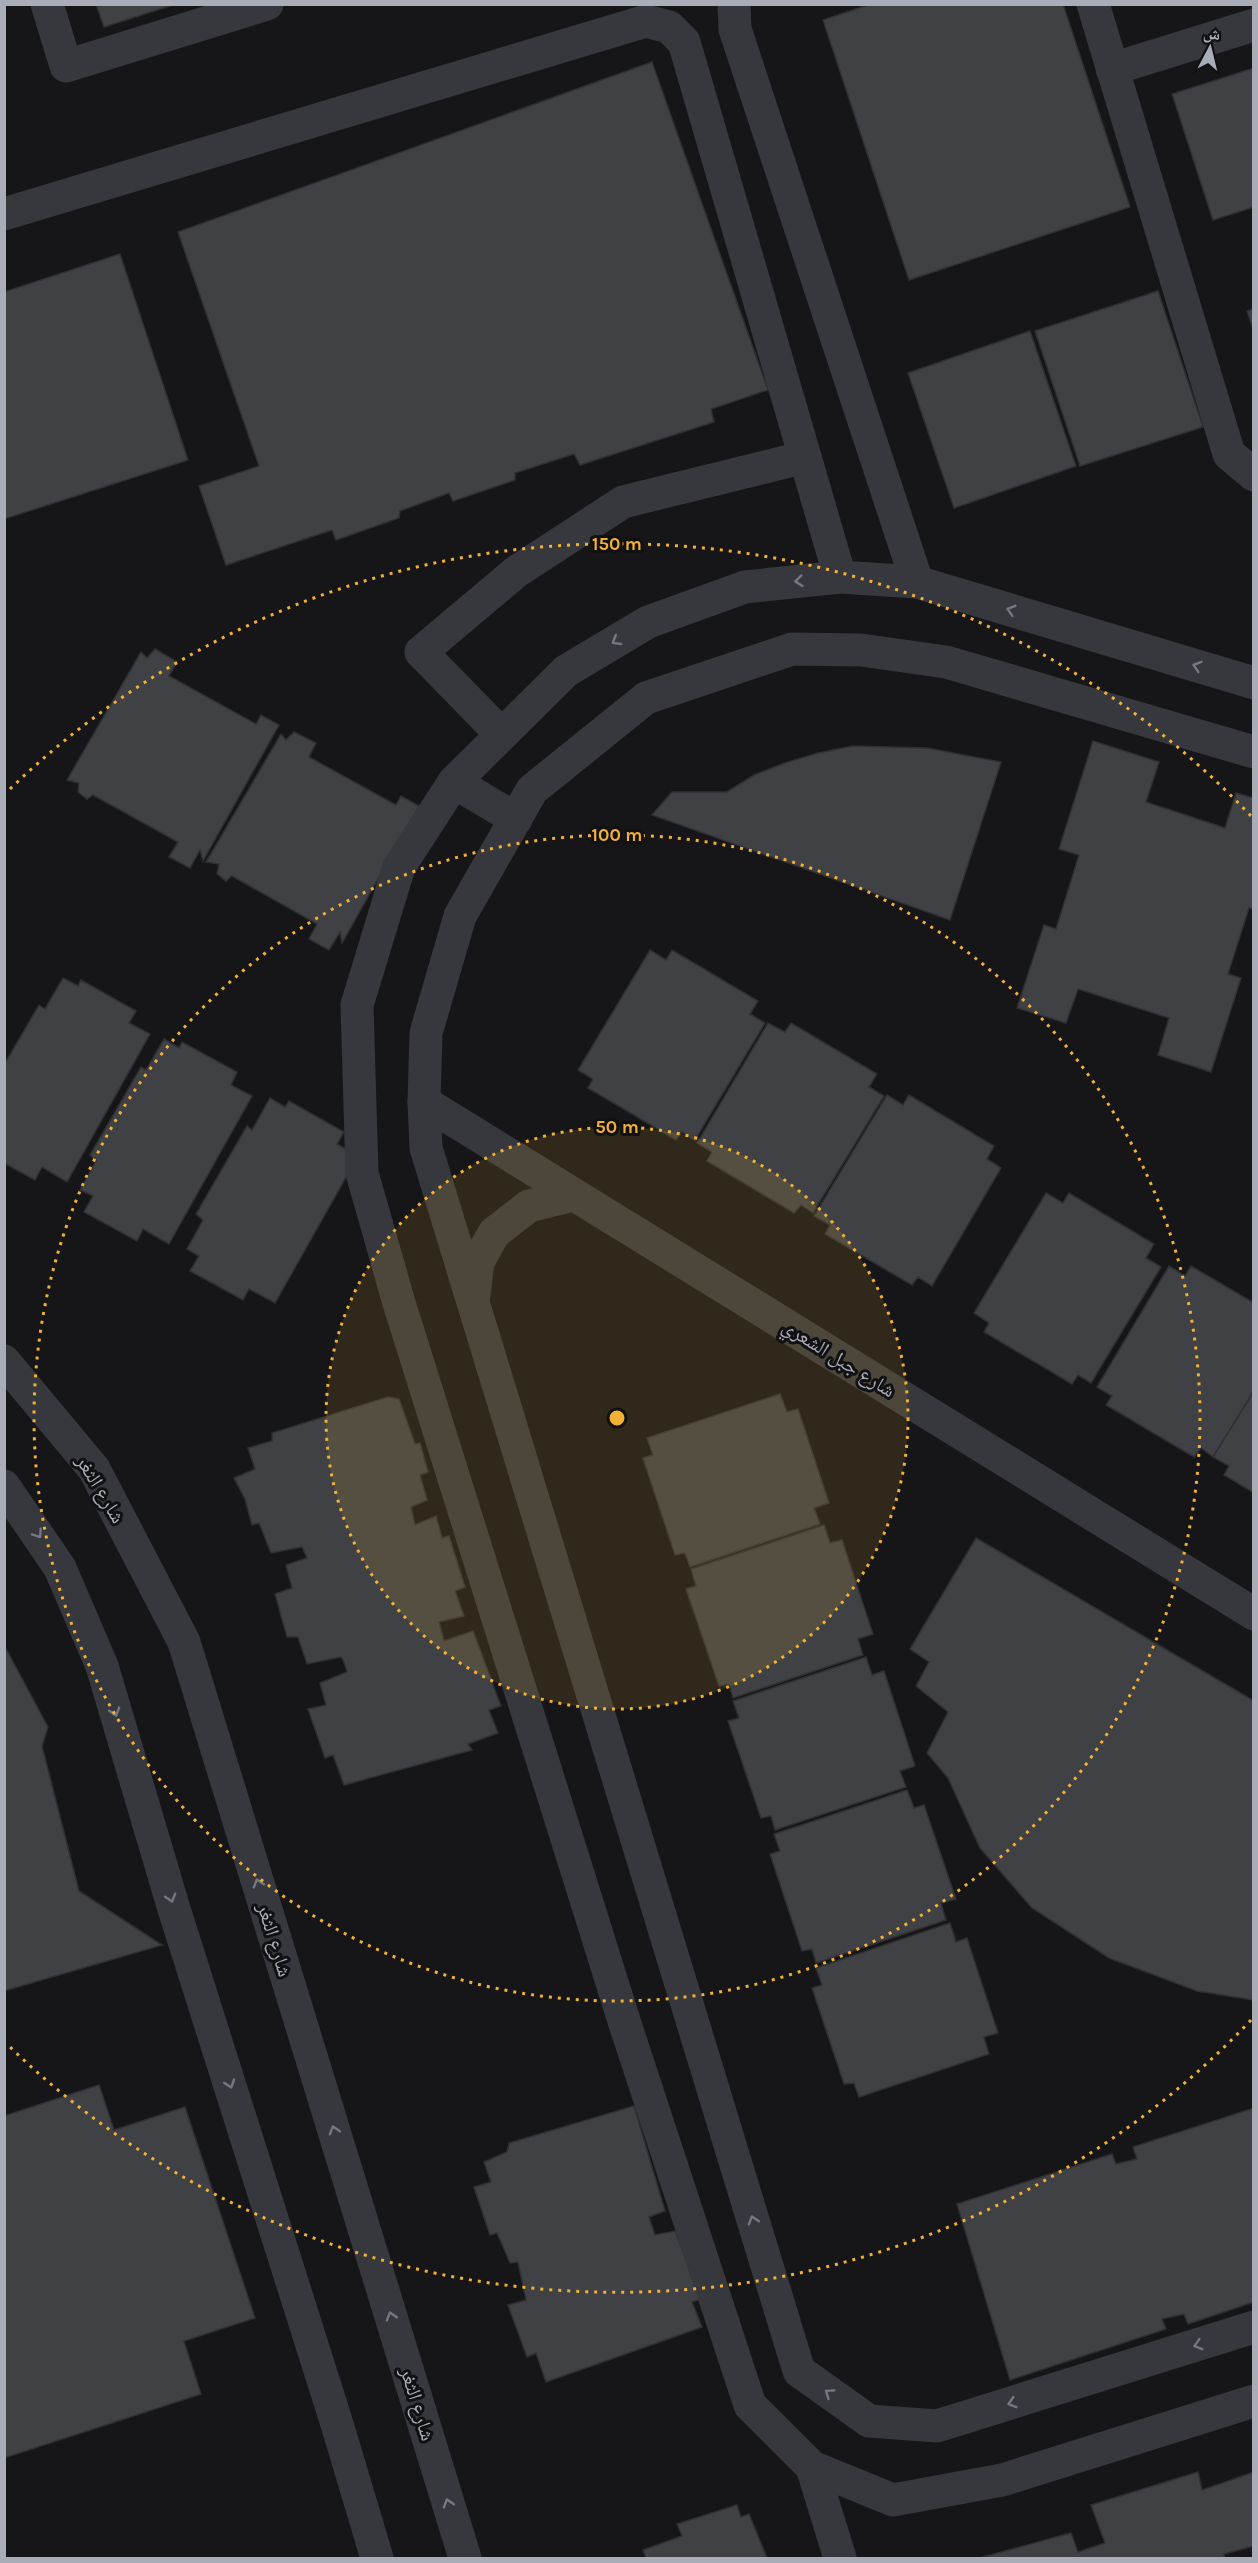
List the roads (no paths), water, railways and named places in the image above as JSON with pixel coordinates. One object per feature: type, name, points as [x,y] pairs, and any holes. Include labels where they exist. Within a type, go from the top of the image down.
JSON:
[{"type":"street","points":[[47,4],[66,66],[267,4]]},
{"type":"street","points":[[734,4],[735,29],[917,582]]},
{"type":"street","points":[[1093,4],[1229,454],[1254,474]]},
{"type":"street","points":[[4,214],[646,21],[669,27],[684,42],[840,577]]},
{"type":"street","points":[[1112,69],[1254,25]]},
{"type":"street","points":[[501,734],[422,652],[516,572],[623,502],[805,458]]},
{"type":"street","points":[[1254,683],[917,582],[840,577],[745,587],[648,622],[566,671],[454,782],[399,867],[357,1005],[362,1173],[403,1314],[619,2004],[750,2405],[812,2467],[893,2500],[1002,2480],[1254,2401]]},
{"type":"street","points":[[1254,752],[946,662],[861,650],[792,649],[646,698],[532,790],[460,916],[426,1033],[424,1102],[426,1148],[799,2371],[869,2421],[937,2426],[1254,2327]]},
{"type":"street","points":[[454,782],[516,819]]},
{"type":"street","name":"شارع جبل الشعري","points":[[424,1102],[1254,1614]]},
{"type":"street","points":[[473,1303],[478,1262],[494,1233],[529,1206],[573,1195]]},
{"type":"street","name":"شارع الثغر","points":[[4,1360],[94,1469],[184,1642],[465,2559]]},
{"type":"street","points":[[4,1486],[60,1568],[102,1666],[174,1909],[338,2424],[377,2559]]},
{"type":"street","points":[[812,2467],[840,2559]]}]
